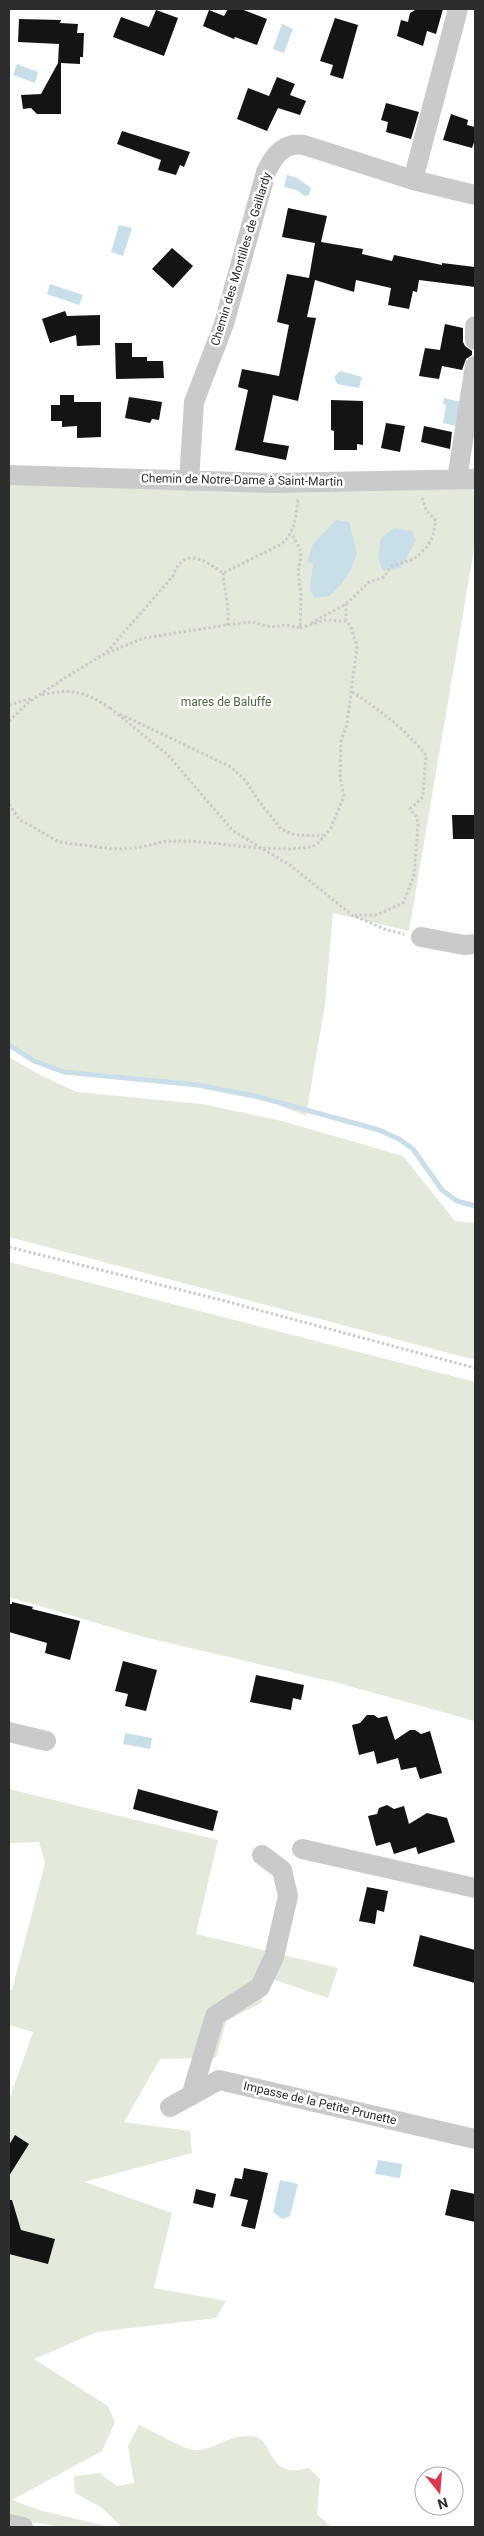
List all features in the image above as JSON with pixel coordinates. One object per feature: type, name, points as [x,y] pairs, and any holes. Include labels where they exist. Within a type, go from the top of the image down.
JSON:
[{"type":"street","points":[[413,180],[458,9]]},
{"type":"street","name":"Chemin des Montilles de Gaillardy","points":[[189,481],[194,402],[224,324],[266,172],[276,154],[289,145],[304,145],[413,180],[475,195]]},
{"type":"street","points":[[475,326],[475,340]]},
{"type":"street","points":[[466,479],[475,366]]},
{"type":"street","name":"Chemin de Notre-Dame à Saint-Martin","points":[[9,475],[300,484],[466,479]]},
{"type":"street","points":[[421,937],[464,945],[475,944]]},
{"type":"street","points":[[9,1732],[46,1741]]},
{"type":"street","points":[[302,1849],[475,1888]]},
{"type":"street","points":[[191,2096],[215,2016],[260,1987],[274,1957],[288,1896],[282,1870],[262,1855]]},
{"type":"street","name":"Impasse de la Petite Prunette","points":[[170,2107],[219,2080],[475,2139]]},
{"type":"street","points":[[9,2524],[23,2527]]},
{"type":"path","points":[[300,628],[346,604],[369,582],[384,577],[392,566],[414,559],[427,547],[433,536],[436,521],[426,510],[417,479]]},
{"type":"path","points":[[223,573],[282,544],[294,526],[300,484]]},
{"type":"path","points":[[291,533],[300,549],[301,558],[298,570],[301,595],[300,628]]},
{"type":"path","points":[[106,653],[174,576],[176,568],[188,558],[199,557],[223,573]]},
{"type":"path","points":[[223,573],[224,595],[230,616],[227,625]]},
{"type":"path","points":[[9,804],[19,818],[59,842],[114,849],[136,848],[167,841],[192,840],[258,848],[290,849],[312,847],[323,836],[338,815],[344,796],[340,778],[341,741],[347,724],[352,692],[356,639],[346,621],[346,604]]},
{"type":"path","points":[[9,721],[37,696],[106,653],[144,638],[252,622],[271,627],[285,625],[300,628],[325,620],[346,621]]},
{"type":"path","points":[[9,705],[37,696],[69,690],[91,696],[110,708],[231,767],[246,781],[271,818],[281,828],[295,835],[323,836]]},
{"type":"path","points":[[352,692],[388,715],[414,740],[426,755],[423,797],[410,809],[417,817],[415,868],[414,876],[403,903],[376,915],[352,915]]},
{"type":"path","points":[[110,708],[168,755],[232,831],[258,848],[290,865],[352,915],[387,930],[421,937]]},
{"type":"path","points":[[9,1247],[221,1300],[475,1368]]},
{"type":"green space","name":"mares de Baluffe","points":[[9,480],[475,486],[475,543],[409,931],[333,913],[325,1004],[306,1116],[259,1097],[198,1085],[64,1072],[34,1061],[9,1045]]},
{"type":"green space","points":[[9,1057],[40,1075],[77,1092],[202,1104],[282,1121],[403,1156],[455,1221],[475,1223],[475,1360],[9,1237]]},
{"type":"green space","points":[[9,1262],[475,1382],[475,1721],[338,1683],[144,1637],[9,1597]]},
{"type":"green space","points":[[9,1789],[218,1840],[196,1934],[338,1968],[328,1998],[269,1978],[261,2003],[226,2021],[216,2058],[160,2059],[124,2122],[190,2131],[192,2153],[84,2182],[172,2213],[154,2288],[226,2301],[216,2318],[97,2332],[34,2359],[108,2406],[115,2422],[102,2451],[12,2500],[39,2510],[110,2527],[65,2527],[9,2519],[9,2100],[33,2032],[9,2025],[9,1990],[12,1990],[45,1863],[39,1842],[9,1843]]},
{"type":"green space","points":[[139,2425],[192,2450],[208,2448],[239,2437],[247,2436],[260,2439],[280,2466],[291,2470],[309,2468],[320,2479],[317,2514],[331,2527],[112,2527],[121,2526],[102,2508],[75,2493],[74,2476],[99,2473],[117,2486],[134,2483],[128,2446]]},
{"type":"water","points":[[282,24],[293,29],[284,53],[273,49]]},
{"type":"water","points":[[17,64],[38,72],[35,83],[13,75]]},
{"type":"water","points":[[287,175],[297,178],[311,188],[309,195],[304,196],[297,190],[284,187]]},
{"type":"water","points":[[119,225],[132,228],[123,256],[111,252]]},
{"type":"water","points":[[50,284],[83,295],[79,305],[47,294]]},
{"type":"water","points":[[340,371],[362,377],[359,388],[337,384],[334,377]]},
{"type":"water","points":[[444,398],[461,402],[456,426],[443,423],[446,405],[443,404]]},
{"type":"water","points":[[336,520],[349,522],[357,554],[351,570],[341,585],[329,596],[314,598],[310,590],[313,564],[307,562],[313,544]]},
{"type":"water","points":[[394,528],[412,531],[416,540],[401,568],[383,571],[378,558],[381,538]]},
{"type":"water","points":[[125,1733],[152,1738],[150,1749],[123,1744]]},
{"type":"water","points":[[378,2160],[402,2164],[400,2178],[375,2174]]},
{"type":"water","points":[[280,2180],[298,2184],[290,2216],[282,2219],[273,2212]]},
{"type":"building","points":[[228,9],[241,9],[267,19],[257,45],[235,37],[234,39],[203,26],[209,10],[224,16]]},
{"type":"building","points":[[417,9],[443,9],[436,34],[427,31],[423,46],[397,36],[401,20],[408,22],[410,13]]},
{"type":"building","points":[[156,10],[178,18],[164,56],[113,37],[121,17],[149,27]]},
{"type":"building","points":[[335,18],[358,25],[343,79],[330,75],[333,65],[320,61]]},
{"type":"building","points":[[19,19],[61,20],[60,23],[78,24],[77,33],[84,33],[83,57],[80,57],[80,64],[61,63],[61,114],[37,114],[31,108],[23,109],[21,95],[41,94],[58,63],[59,44],[18,42]]},
{"type":"building","points":[[277,77],[295,84],[290,95],[306,101],[300,115],[278,108],[267,131],[237,119],[248,88],[269,96]]},
{"type":"building","points":[[386,103],[419,112],[411,139],[386,132],[388,122],[381,120]]},
{"type":"building","points":[[451,114],[468,120],[467,125],[475,127],[475,140],[472,148],[443,140]]},
{"type":"building","points":[[122,131],[190,152],[184,167],[180,165],[176,175],[158,170],[161,160],[117,144]]},
{"type":"building","points":[[288,208],[327,216],[321,242],[363,249],[362,254],[392,261],[394,255],[442,265],[442,263],[475,267],[475,287],[419,280],[417,292],[413,291],[409,309],[388,305],[391,288],[356,280],[354,292],[315,280],[307,317],[316,318],[298,401],[273,395],[263,442],[289,446],[286,460],[235,450],[248,390],[238,387],[242,369],[279,376],[289,325],[277,322],[287,274],[309,278],[315,243],[282,237]]},
{"type":"building","points":[[172,248],[193,266],[173,288],[152,269]]},
{"type":"building","points":[[65,311],[67,316],[100,315],[100,345],[77,346],[76,335],[50,343],[42,319]]},
{"type":"building","points":[[445,324],[463,328],[463,342],[472,351],[472,355],[466,359],[462,370],[442,366],[439,379],[419,376],[425,348],[440,350]]},
{"type":"building","points":[[115,343],[132,343],[132,357],[147,357],[147,361],[163,361],[164,378],[116,379]]},
{"type":"building","points":[[60,395],[74,395],[74,402],[101,402],[101,437],[77,438],[77,426],[62,427],[62,421],[51,421],[51,405],[60,405]]},
{"type":"building","points":[[129,397],[162,402],[159,420],[152,419],[150,423],[125,418]]},
{"type":"building","points":[[331,400],[363,401],[363,445],[357,444],[357,450],[334,450],[334,431],[331,430]]},
{"type":"building","points":[[386,423],[405,426],[400,452],[381,448]]},
{"type":"building","points":[[424,426],[452,432],[450,449],[421,442]]},
{"type":"building","points":[[452,815],[475,815],[475,839],[453,839]]},
{"type":"building","points":[[12,1602],[80,1621],[70,1660],[45,1653],[47,1643],[9,1632],[9,1604],[12,1604]]},
{"type":"building","points":[[123,1661],[157,1670],[146,1711],[125,1706],[128,1694],[115,1691]]},
{"type":"building","points":[[256,1675],[304,1685],[301,1700],[293,1698],[291,1710],[250,1702]]},
{"type":"building","points":[[367,1715],[374,1715],[378,1718],[387,1716],[395,1740],[410,1730],[415,1730],[421,1734],[430,1731],[442,1773],[420,1779],[416,1767],[401,1770],[398,1758],[377,1764],[374,1751],[359,1755],[352,1725],[360,1723]]},
{"type":"building","points":[[138,1789],[218,1811],[213,1831],[133,1809]]},
{"type":"building","points":[[387,1805],[394,1809],[404,1806],[409,1824],[427,1813],[447,1818],[455,1842],[418,1854],[416,1847],[394,1854],[390,1842],[376,1846],[368,1816],[377,1814],[379,1808]]},
{"type":"building","points":[[367,1887],[388,1891],[384,1912],[377,1910],[375,1924],[359,1921]]},
{"type":"building","points":[[420,1935],[475,1950],[475,1983],[413,1966]]},
{"type":"building","points":[[15,2135],[29,2144],[9,2176],[9,2145]]},
{"type":"building","points":[[244,2168],[268,2173],[255,2229],[241,2226],[248,2200],[230,2196],[235,2178],[242,2179]]},
{"type":"building","points":[[196,2189],[216,2194],[213,2208],[193,2203]]},
{"type":"building","points":[[451,2189],[475,2194],[475,2222],[445,2215]]},
{"type":"building","points":[[9,2200],[12,2200],[21,2230],[55,2239],[48,2264],[9,2254]]},
{"type":"waterway","points":[[9,1045],[34,1061],[64,1072],[198,1085],[259,1097],[379,1130],[399,1139],[413,1149],[442,1190],[457,1201],[475,1206]]}]
